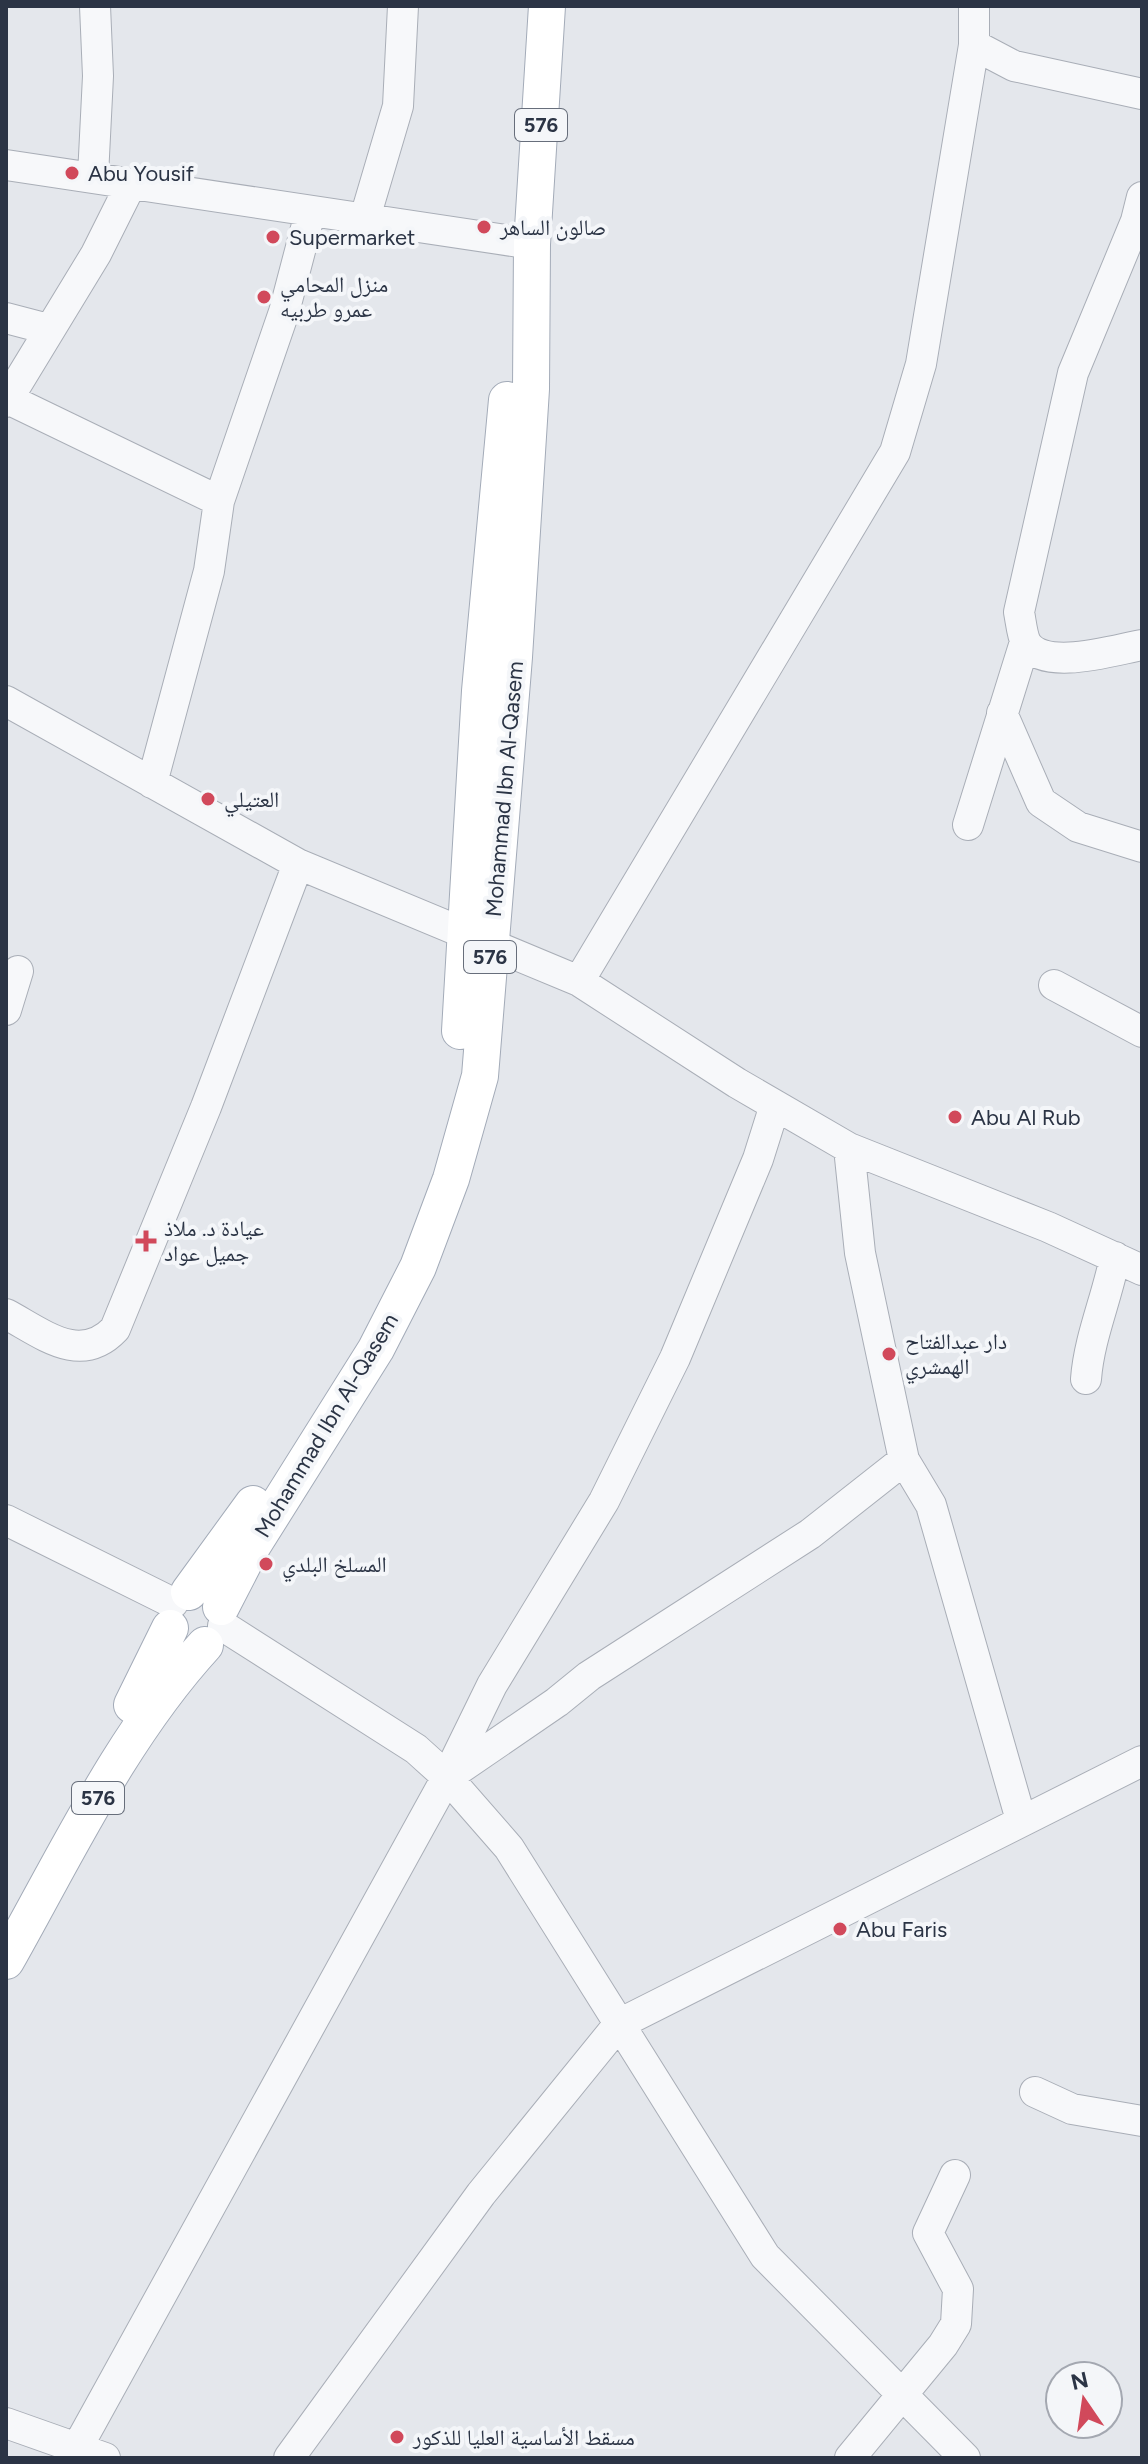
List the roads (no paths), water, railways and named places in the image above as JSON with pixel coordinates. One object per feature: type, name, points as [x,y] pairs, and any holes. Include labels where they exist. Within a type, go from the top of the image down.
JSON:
[{"type":"main road","name":"Mohammad Ibn Al-Qasem","points":[[6,1961],[134,1735],[177,1676],[197,1617],[244,1519],[294,1439],[405,1244],[442,1145],[453,1099],[478,939],[480,691],[508,389],[532,244],[547,6]]},
{"type":"main road","points":[[6,1918],[135,1701],[197,1617]]},
{"type":"street","points":[[93,176],[98,76],[95,6]]},
{"type":"street","points":[[364,221],[398,106],[403,6]]},
{"type":"street","points":[[579,981],[895,452],[921,364],[974,45],[974,6]]},
{"type":"street","points":[[974,45],[1014,66],[1142,94]]},
{"type":"street","points":[[6,165],[532,244]]},
{"type":"street","points":[[131,184],[96,254],[7,401],[219,501]]},
{"type":"street","points":[[968,825],[1025,642],[1019,612],[1073,373],[1136,221],[1142,197]]},
{"type":"street","points":[[152,783],[209,571],[219,501],[279,326],[310,213]]},
{"type":"street","points":[[6,318],[48,329]]},
{"type":"street","points":[[1025,642],[1032,650],[1052,659],[1142,645]]},
{"type":"street","points":[[6,701],[298,864],[579,981],[849,1148],[1048,1227],[1142,1270]]},
{"type":"street","points":[[1002,713],[1041,802],[1078,827],[1142,847]]},
{"type":"street","points":[[6,1314],[71,1347],[93,1346],[115,1329],[206,1107],[298,864]]},
{"type":"street","points":[[6,1010],[18,971]]},
{"type":"street","points":[[1054,985],[1142,1032]]},
{"type":"street","points":[[6,2423],[91,2453],[447,1777],[492,1685],[604,1501],[675,1358],[758,1159],[775,1105]]},
{"type":"street","points":[[849,1148],[860,1253],[904,1460],[931,1505],[1021,1820]]},
{"type":"street","points":[[1086,1379],[1087,1359],[1107,1300],[1115,1257]]},
{"type":"street","points":[[447,1777],[557,1702],[589,1676],[810,1534],[904,1460]]},
{"type":"street","points":[[6,1520],[197,1617],[416,1749],[447,1777],[509,1848],[765,2256],[965,2458]]},
{"type":"street","points":[[289,2458],[368,2344],[481,2194],[619,2024],[1142,1761]]},
{"type":"street","points":[[1035,2092],[1072,2109],[1142,2121]]},
{"type":"street","points":[[850,2458],[943,2345],[956,2324],[958,2289],[928,2233],[955,2175]]},
{"type":"place","name":"Abu Yousif","points":[[72,173]]},
{"type":"place","name":"صالون الساهر","points":[[484,227]]},
{"type":"place","name":"Supermarket","points":[[273,237]]},
{"type":"place","name":"منزل المحامي عمرو طربيه","points":[[264,297]]},
{"type":"place","name":"العتيلي","points":[[208,799]]},
{"type":"place","name":"Abu Al Rub","points":[[955,1117]]},
{"type":"place","name":"عيادة د. ملاذ جميل عواد","points":[[146,1241]]},
{"type":"place","name":"دار عبدالفتاح الهمشري","points":[[889,1354]]},
{"type":"place","name":"المسلخ البلدي","points":[[266,1564]]},
{"type":"place","name":"Abu Faris","points":[[840,1929]]},
{"type":"place","name":"مسقط الأساسية العليا للذكور","points":[[397,2437]]}]
